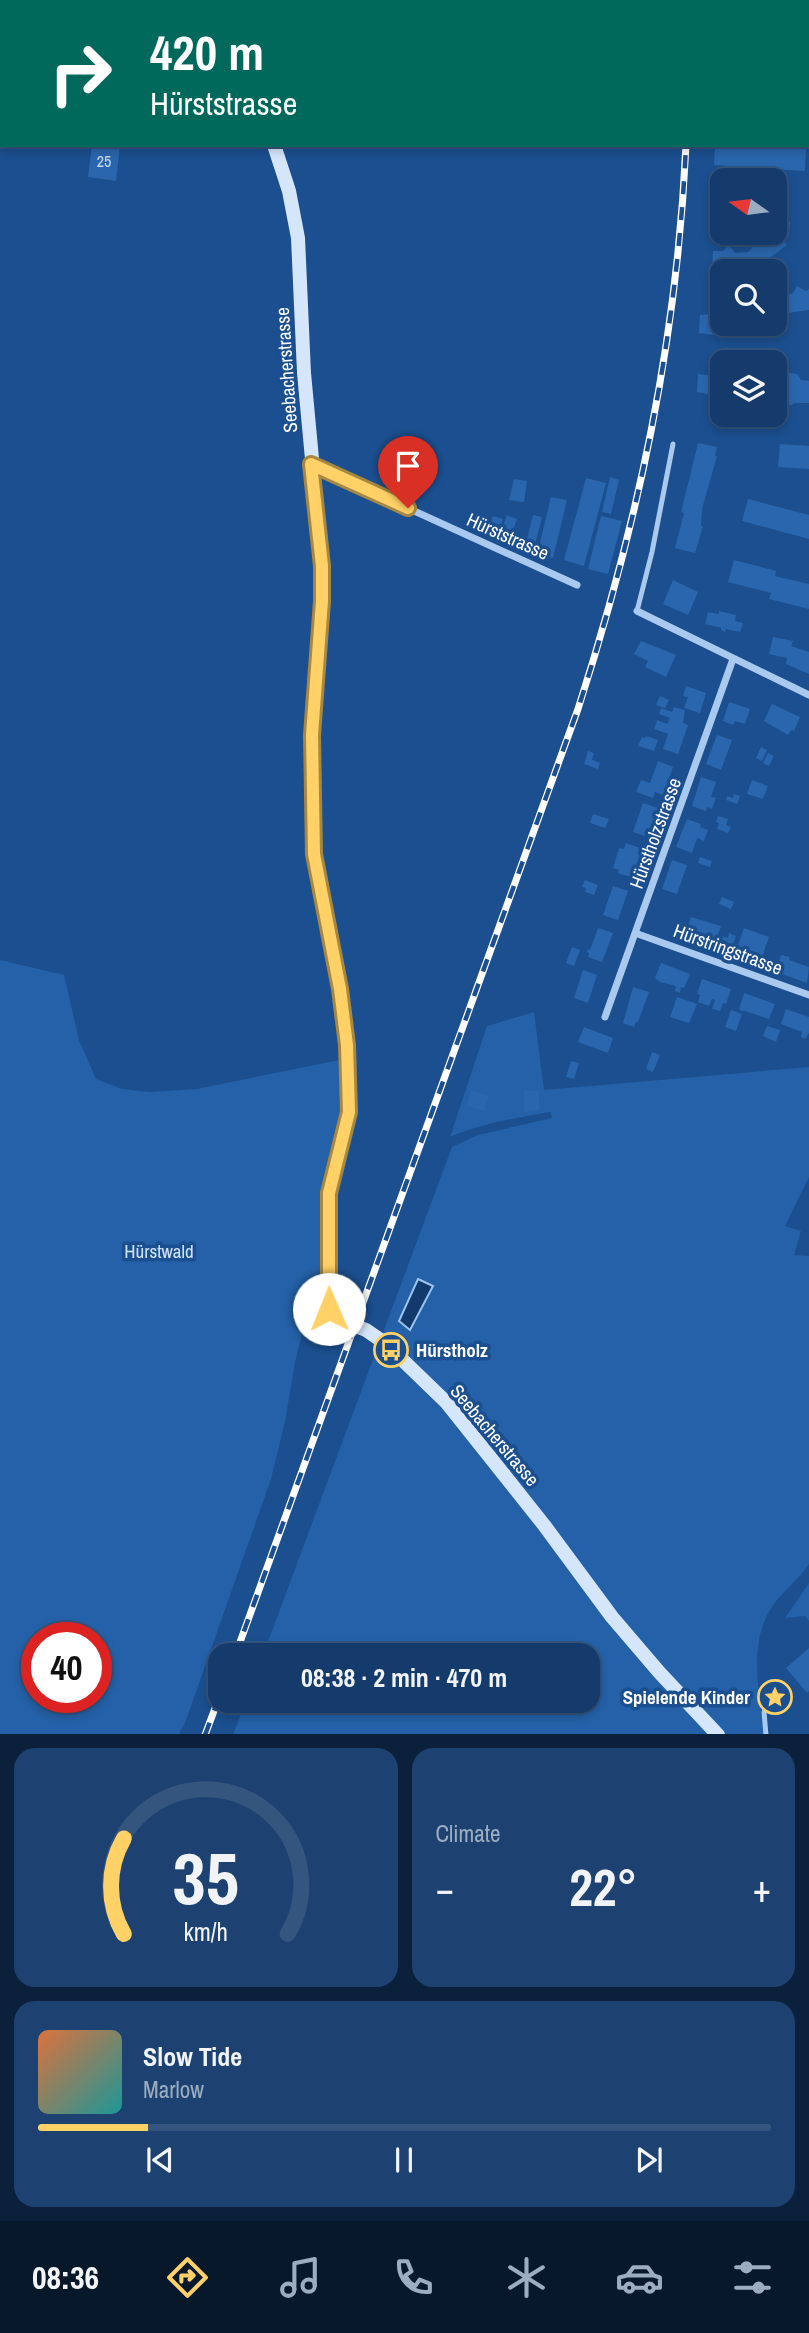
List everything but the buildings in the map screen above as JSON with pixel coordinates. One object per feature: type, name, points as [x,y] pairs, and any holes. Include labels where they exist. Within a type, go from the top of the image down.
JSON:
[{"type":"street","name":"Seebacherstrasse","points":[[275,147],[289,191],[298,238],[304,373],[322,566],[312,735],[314,854],[340,989],[348,1058],[349,1112],[329,1193],[329,1309],[335,1318],[366,1330],[385,1343],[446,1402],[544,1525],[612,1617],[718,1734]]},
{"type":"street","name":"Hürststrasse","points":[[311,464],[578,585]]},
{"type":"street","points":[[637,611],[809,695]]},
{"type":"street","name":"Hürstholzstrasse","points":[[605,1017],[733,659]]},
{"type":"street","name":"Hürstringstrasse","points":[[635,933],[809,995]]},
{"type":"lane","points":[[637,611],[652,552],[673,444]]},
{"type":"lane","points":[[764,1712],[766,1734]]},
{"type":"green space","name":"Hürstwald","points":[[0,960],[64,975],[79,1040],[96,1079],[122,1089],[149,1092],[197,1089],[344,1059],[344,1114],[324,1196],[322,1280],[315,1282],[271,1479],[213,1643],[208,1643],[208,1658],[179,1734],[0,1734]]},
{"type":"green space","points":[[534,1012],[544,1090],[809,1067],[809,1177],[785,1226],[801,1231],[794,1255],[809,1256],[809,1564],[779,1598],[763,1624],[757,1671],[764,1734],[233,1734],[241,1713],[600,1713],[600,1643],[267,1643],[452,1147],[478,1135],[552,1118],[550,1112],[525,1116],[450,1137],[487,1026]]},
{"type":"green space","points":[[809,1583],[809,1621],[805,1616],[785,1618]]},
{"type":"shaded area","points":[[418,1279],[433,1286],[410,1330],[399,1321]]},
{"type":"railway","points":[[240,1643],[578,709],[599,639],[636,500],[664,361],[674,290],[686,147]]},
{"type":"railway","points":[[205,1734],[213,1713]]},
{"type":"place","name":"Hürstholz","points":[[391,1350]]},
{"type":"place","name":"Spielende Kinder","points":[[775,1697]]},
{"type":"route","points":[[329,1309],[329,1193],[349,1112],[347,1045],[340,989],[314,854],[312,735],[322,566],[311,464],[408,508]]}]
